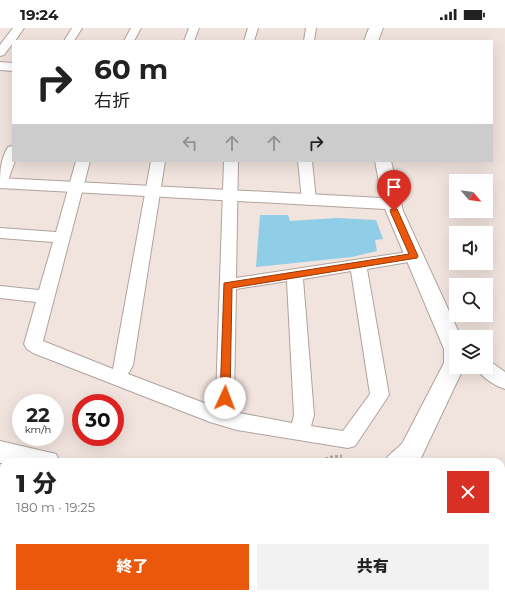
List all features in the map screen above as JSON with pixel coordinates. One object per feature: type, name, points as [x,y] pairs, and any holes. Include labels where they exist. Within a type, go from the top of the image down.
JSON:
[{"type":"street","points":[[0,53],[19,28]]},
{"type":"street","points":[[70,40],[78,28]]},
{"type":"street","points":[[130,40],[136,28]]},
{"type":"street","points":[[189,40],[194,28]]},
{"type":"street","points":[[249,40],[253,28]]},
{"type":"street","points":[[309,40],[311,28]]},
{"type":"street","points":[[371,40],[376,28]]},
{"type":"street","points":[[0,66],[12,67]]},
{"type":"street","points":[[12,153],[0,183],[392,204]]},
{"type":"street","points":[[83,162],[33,344],[39,348],[217,416],[238,422],[348,440],[380,395],[358,265]]},
{"type":"street","points":[[118,377],[124,365],[158,162]]},
{"type":"street","points":[[217,416],[225,398],[231,162]]},
{"type":"street","points":[[305,162],[309,200]]},
{"type":"street","points":[[383,162],[392,204],[449,335]]},
{"type":"street","points":[[0,233],[63,238]]},
{"type":"street","points":[[227,285],[414,256]]},
{"type":"street","points":[[295,275],[304,415],[299,432]]},
{"type":"street","points":[[0,292],[46,297]]},
{"type":"street","points":[[493,373],[505,382]]},
{"type":"street","points":[[405,458],[412,450],[450,374]]},
{"type":"street","points":[[0,452],[28,458]]},
{"type":"water","points":[[260,215],[288,215],[290,221],[337,218],[376,220],[383,239],[375,240],[377,251],[352,257],[256,267]]},
{"type":"route","points":[[225,398],[227,285],[414,256],[394,211]]}]
